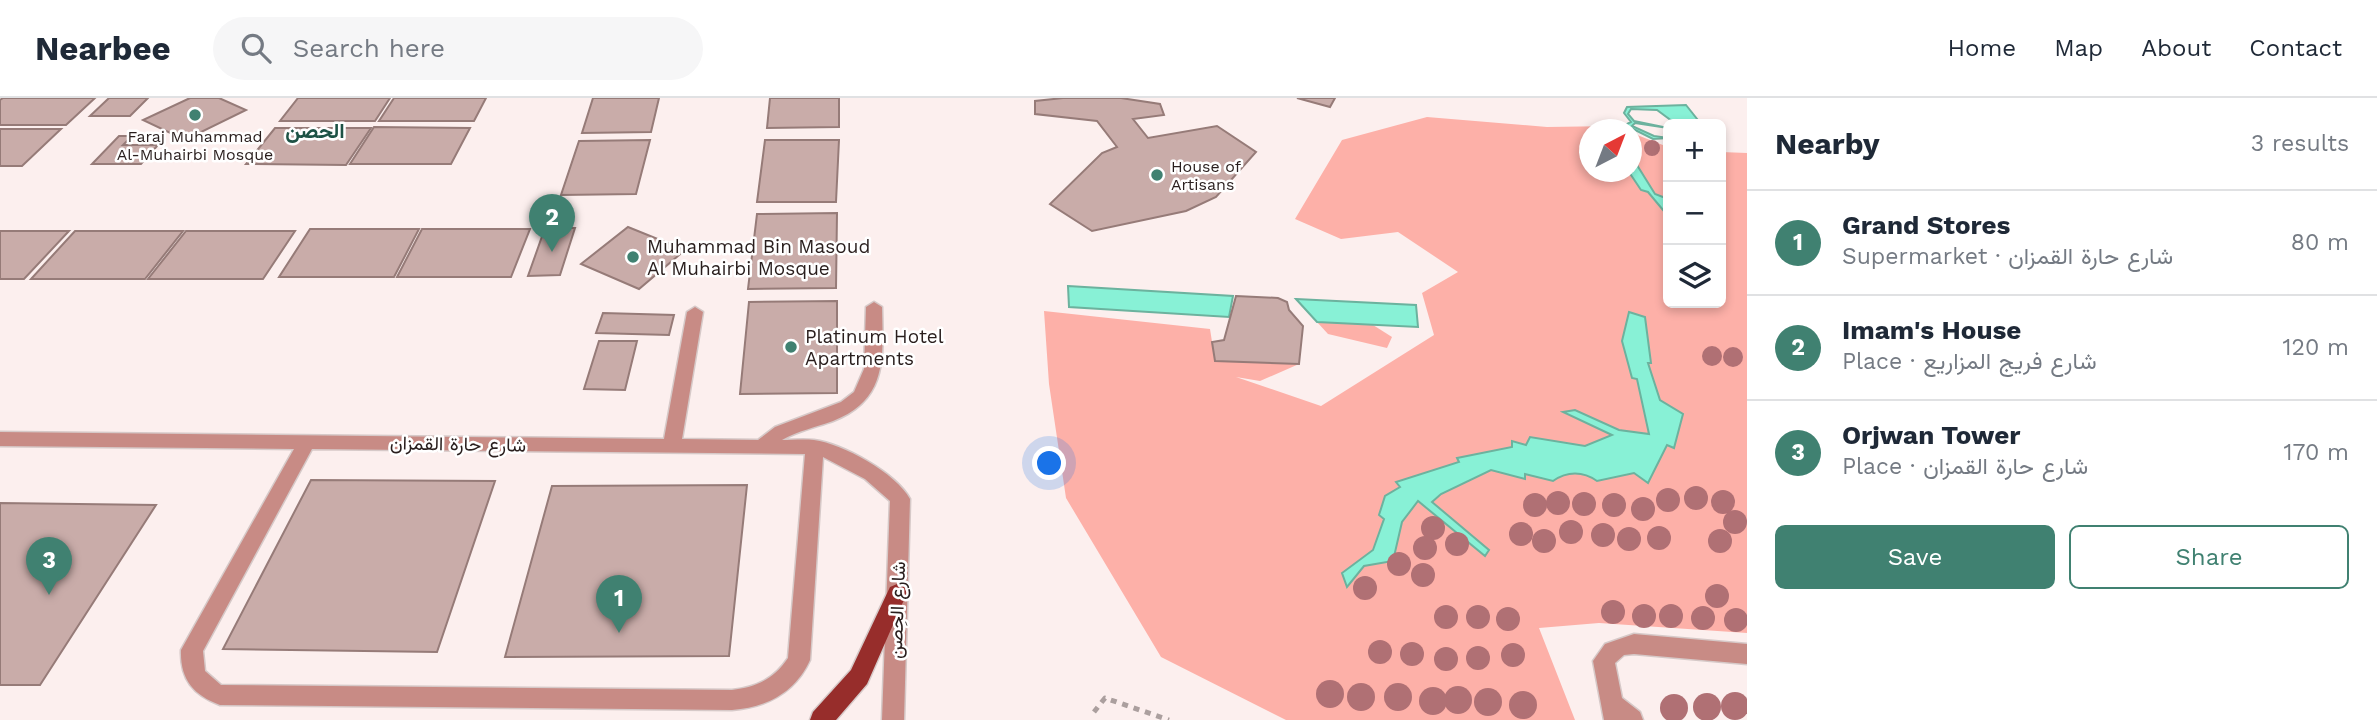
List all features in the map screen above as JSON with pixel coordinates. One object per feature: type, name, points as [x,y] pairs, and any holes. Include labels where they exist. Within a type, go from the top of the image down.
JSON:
[{"type":"main road","points":[[821,720],[859,677],[897,593]]},
{"type":"street","points":[[763,446],[774,435],[831,416],[860,397],[874,372],[874,307]]},
{"type":"street","points":[[672,446],[695,312]]},
{"type":"street","name":"شارع حارة القمزان","points":[[0,439],[815,447],[864,468],[886,484],[900,499]]},
{"type":"street","points":[[307,442],[192,650],[191,665],[195,679],[205,689],[220,695],[732,700],[753,699],[773,691],[789,677],[799,660],[815,447]]},
{"type":"street","name":"شارع الحِصن","points":[[893,720],[900,499]]},
{"type":"street","points":[[1621,715],[1604,673],[1604,661],[1610,651],[1619,646],[1634,644],[1747,654]]},
{"type":"path","points":[[1094,712],[1105,698],[1169,720]]},
{"type":"shaded area","points":[[1686,105],[1697,119],[1669,119],[1657,110],[1631,109],[1628,114],[1632,119],[1629,119],[1624,113],[1627,107]]},
{"type":"shaded area","points":[[1427,117],[1547,127],[1579,127],[1579,182],[1642,182],[1642,137],[1663,145],[1663,308],[1726,308],[1726,152],[1747,153],[1747,633],[1599,623],[1539,628],[1575,720],[1286,720],[1161,657],[1066,498],[1049,384],[1044,311],[1210,329],[1215,361],[1299,364],[1260,381],[1236,377],[1321,406],[1434,335],[1422,293],[1458,272],[1398,232],[1341,239],[1295,219],[1342,140]]},
{"type":"shaded area","points":[[1642,131],[1663,137],[1653,139],[1642,134]]},
{"type":"shaded area","points":[[1642,173],[1655,194],[1663,197],[1663,210],[1648,192],[1641,190],[1636,182],[1642,182]]},
{"type":"shaded area","points":[[1068,286],[1233,296],[1229,317],[1069,307]]},
{"type":"shaded area","points":[[1296,299],[1416,305],[1418,327],[1317,322]]},
{"type":"shaded area","points":[[1629,312],[1645,317],[1651,363],[1648,363],[1660,400],[1683,414],[1674,448],[1667,445],[1648,483],[1634,473],[1597,481],[1586,475],[1569,474],[1553,481],[1525,474],[1525,479],[1491,470],[1441,494],[1432,502],[1489,550],[1485,556],[1418,501],[1402,522],[1393,561],[1364,566],[1347,587],[1342,573],[1373,550],[1384,519],[1379,515],[1385,496],[1400,487],[1396,482],[1459,462],[1457,458],[1512,447],[1512,441],[1526,445],[1530,437],[1585,446],[1612,435],[1563,412],[1575,410],[1619,430],[1649,434],[1637,379],[1632,378],[1622,341]]},
{"type":"shaded area","points":[[1317,322],[1373,325],[1392,337],[1387,348],[1328,334]]},
{"type":"building","points":[[95,98],[66,125],[0,125],[0,100]]},
{"type":"building","points":[[109,98],[148,98],[130,116],[90,116]]},
{"type":"building","name":"Faraj Muhammad Al-Muhairbi Mosque","points":[[190,98],[219,98],[246,110],[185,140],[143,120]]},
{"type":"building","points":[[298,98],[390,98],[375,121],[280,121]]},
{"type":"building","points":[[394,98],[486,98],[474,121],[379,121]]},
{"type":"building","points":[[593,98],[659,98],[651,132],[582,133]]},
{"type":"building","points":[[770,98],[839,98],[839,127],[767,128]]},
{"type":"building","name":"House of Artisans","points":[[1121,98],[1160,104],[1164,115],[1133,119],[1148,138],[1217,126],[1256,152],[1216,197],[1186,211],[1092,231],[1050,204],[1102,153],[1117,147],[1097,121],[1035,114],[1035,101]]},
{"type":"building","points":[[1297,98],[1335,98],[1330,107]]},
{"type":"building","points":[[374,127],[470,128],[451,164],[350,164]]},
{"type":"building","points":[[275,128],[371,128],[346,165],[246,164]]},
{"type":"building","points":[[0,129],[61,129],[22,166],[0,166]]},
{"type":"building","points":[[119,136],[132,136],[123,145],[158,145],[141,164],[92,164]]},
{"type":"building","points":[[650,140],[636,194],[561,195],[579,141]]},
{"type":"building","points":[[765,140],[839,140],[836,202],[757,202]]},
{"type":"building","points":[[837,213],[836,288],[748,289],[757,214]]},
{"type":"building","name":"Muhammad Bin Masoud Al Muhairbi Mosque","points":[[628,227],[685,250],[639,289],[581,264]]},
{"type":"building","points":[[545,228],[575,228],[560,275],[528,276]]},
{"type":"building","points":[[310,229],[419,229],[394,277],[279,277]]},
{"type":"building","points":[[422,229],[530,229],[511,277],[397,277]]},
{"type":"building","points":[[0,231],[69,231],[24,279],[0,279]]},
{"type":"building","points":[[75,231],[183,231],[145,279],[31,279]]},
{"type":"building","points":[[186,231],[295,231],[263,279],[148,279]]},
{"type":"building","points":[[1236,296],[1278,298],[1287,302],[1289,310],[1303,326],[1299,364],[1215,361],[1212,342],[1224,340]]},
{"type":"building","name":"Platinum Hotel Apartments","points":[[837,301],[837,393],[740,394],[749,302]]},
{"type":"building","points":[[603,313],[674,315],[669,335],[596,333]]},
{"type":"building","points":[[599,341],[637,341],[625,390],[584,389]]},
{"type":"building","points":[[311,480],[495,481],[437,652],[223,649]]},
{"type":"building","points":[[747,485],[729,656],[505,657],[552,486]]},
{"type":"building","points":[[0,503],[156,505],[40,685],[0,685]]},
{"type":"place","name":"Faraj Muhammad Al-Muhairbi Mosque","points":[[195,115]]},
{"type":"place","name":"House of Artisans","points":[[1157,175]]},
{"type":"place","name":"Imam's House","points":[[552,252]]},
{"type":"place","name":"Muhammad Bin Masoud Al Muhairbi Mosque","points":[[633,257]]},
{"type":"place","name":"Platinum Hotel Apartments","points":[[791,347]]},
{"type":"place","name":"Orjwan Tower","points":[[49,595]]},
{"type":"place","name":"Grand Stores","points":[[619,633]]},
{"type":"district","name":"الحصن","points":[[315,130]]}]
